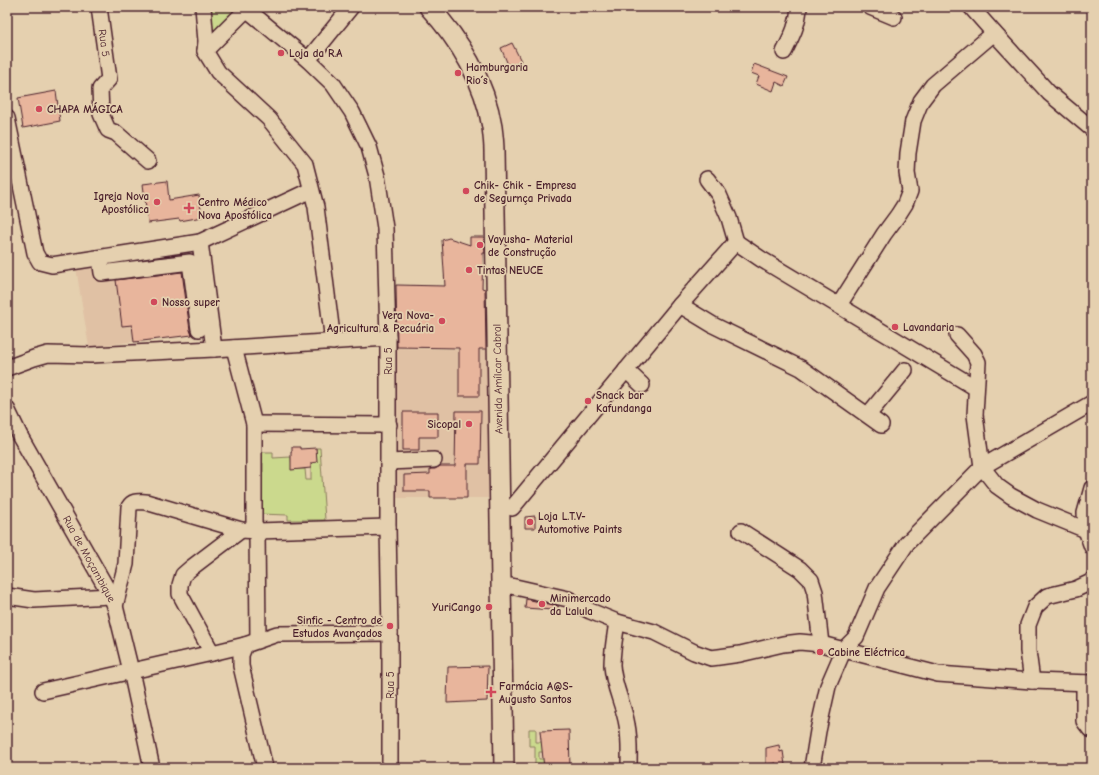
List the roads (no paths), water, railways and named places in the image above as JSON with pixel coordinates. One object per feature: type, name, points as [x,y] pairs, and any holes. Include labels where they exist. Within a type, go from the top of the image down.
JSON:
[{"type":"main road","name":"Avenida Amílcar Cabral","points":[[429,7],[453,35],[472,67],[487,106],[492,126],[494,151],[504,768]]},
{"type":"main road","name":"Avenida Amílcar Cabral","points":[[446,7],[459,22],[480,57],[494,90],[504,129],[506,150],[512,508],[511,586],[516,768]]},
{"type":"street","name":"Rua 5","points":[[100,7],[109,79],[100,89],[101,114],[108,130],[116,133],[148,161]]},
{"type":"street","points":[[203,7],[206,41],[205,52],[218,72],[270,119],[305,164],[316,207],[333,342]]},
{"type":"street","points":[[308,60],[350,7]]},
{"type":"street","points":[[784,52],[794,31],[798,18],[799,7]]},
{"type":"street","points":[[870,7],[894,17]]},
{"type":"street","points":[[971,7],[1049,93],[1092,129]]},
{"type":"street","name":"Rua 5","points":[[246,8],[308,60],[333,84],[352,112],[369,147],[377,176],[385,228],[388,338],[390,768]]},
{"type":"street","points":[[205,52],[246,8]]},
{"type":"street","points":[[839,305],[884,234],[898,215],[910,191],[907,173],[908,153],[913,121],[920,101],[933,85],[994,33]]},
{"type":"street","points":[[7,118],[10,152],[35,253],[40,262],[52,265],[200,242],[311,190]]},
{"type":"street","points":[[708,179],[719,195],[729,218],[736,242],[761,259],[976,388]]},
{"type":"street","points":[[200,242],[214,349]]},
{"type":"street","points":[[512,508],[680,305],[736,242]]},
{"type":"street","points":[[100,258],[102,273],[190,262],[199,329]]},
{"type":"street","points":[[680,305],[713,325],[801,368],[881,425]]},
{"type":"street","points":[[957,335],[974,354],[978,362],[974,415],[982,467],[997,486],[1011,496],[1037,510],[1086,530]]},
{"type":"street","points":[[7,368],[48,354],[91,355],[388,338]]},
{"type":"street","points":[[234,348],[254,424],[254,523],[257,531],[252,642],[241,654],[241,666],[265,768]]},
{"type":"street","points":[[626,370],[642,385]]},
{"type":"street","points":[[868,415],[905,370]]},
{"type":"street","points":[[812,768],[828,686],[844,649],[856,637],[877,588],[907,543],[982,467],[1092,404]]},
{"type":"street","name":"Rua de Moçambique","points":[[7,409],[20,436],[113,601],[131,671],[152,768]]},
{"type":"street","points":[[254,424],[388,425]]},
{"type":"street","points":[[388,462],[434,460]]},
{"type":"street","points":[[1092,488],[1085,513],[1086,530],[1092,547]]},
{"type":"street","points":[[7,596],[34,600],[113,601],[126,564],[129,507],[131,503],[135,502],[146,502],[241,530],[257,531],[388,527]]},
{"type":"street","points":[[212,653],[180,594],[180,585],[183,575],[241,530]]},
{"type":"street","points":[[741,531],[800,569],[811,580],[815,592],[821,644]]},
{"type":"street","points":[[1032,681],[1028,651],[1028,625],[1035,607],[1047,596],[1076,590],[1092,580]]},
{"type":"street","points":[[511,586],[568,599],[590,611],[617,622],[654,632],[694,652],[711,658],[800,642],[821,644],[844,649],[938,674],[1032,681],[1088,683],[1084,721],[1092,730]]},
{"type":"street","points":[[617,622],[613,646],[612,666],[627,725],[629,768]]},
{"type":"street","points":[[42,691],[212,653],[277,634],[390,633]]},
{"type":"place","name":"Loja da R.A","points":[[281,53]]},
{"type":"place","name":"Hamburgaria Rio´s","points":[[458,73]]},
{"type":"place","name":"CHAPA MÁGICA","points":[[39,109]]},
{"type":"place","name":"Chik- Chik - Empresa de Segurnça Privada","points":[[466,191]]},
{"type":"place","name":"Igreja Nova Apostólica","points":[[157,202]]},
{"type":"place","name":"Centro Médico Nova Apostólica","points":[[189,208]]},
{"type":"place","name":"Vayusha- Material de Construção","points":[[480,245]]},
{"type":"place","name":"Tintas NEUCE","points":[[469,270]]},
{"type":"place","name":"Nosso super","points":[[154,302]]},
{"type":"place","name":"Vera Nova- Agricultura & Pecuária","points":[[442,321]]},
{"type":"place","name":"Lavandaria","points":[[895,327]]},
{"type":"place","name":"Snack bar Kafundanga","points":[[588,401]]},
{"type":"place","name":"Sicopal","points":[[469,424]]},
{"type":"place","name":"Loja L.T.V- Automotive Paints","points":[[530,522]]},
{"type":"place","name":"Minimercado da Lalula","points":[[542,604]]},
{"type":"place","name":"YuriCango","points":[[489,607]]},
{"type":"place","name":"Sinfic - Centro de Estudos Avançados","points":[[390,626]]},
{"type":"place","name":"Cabine Eléctrica","points":[[820,652]]},
{"type":"place","name":"Farmácia A@S- Augusto Santos","points":[[491,692]]}]
